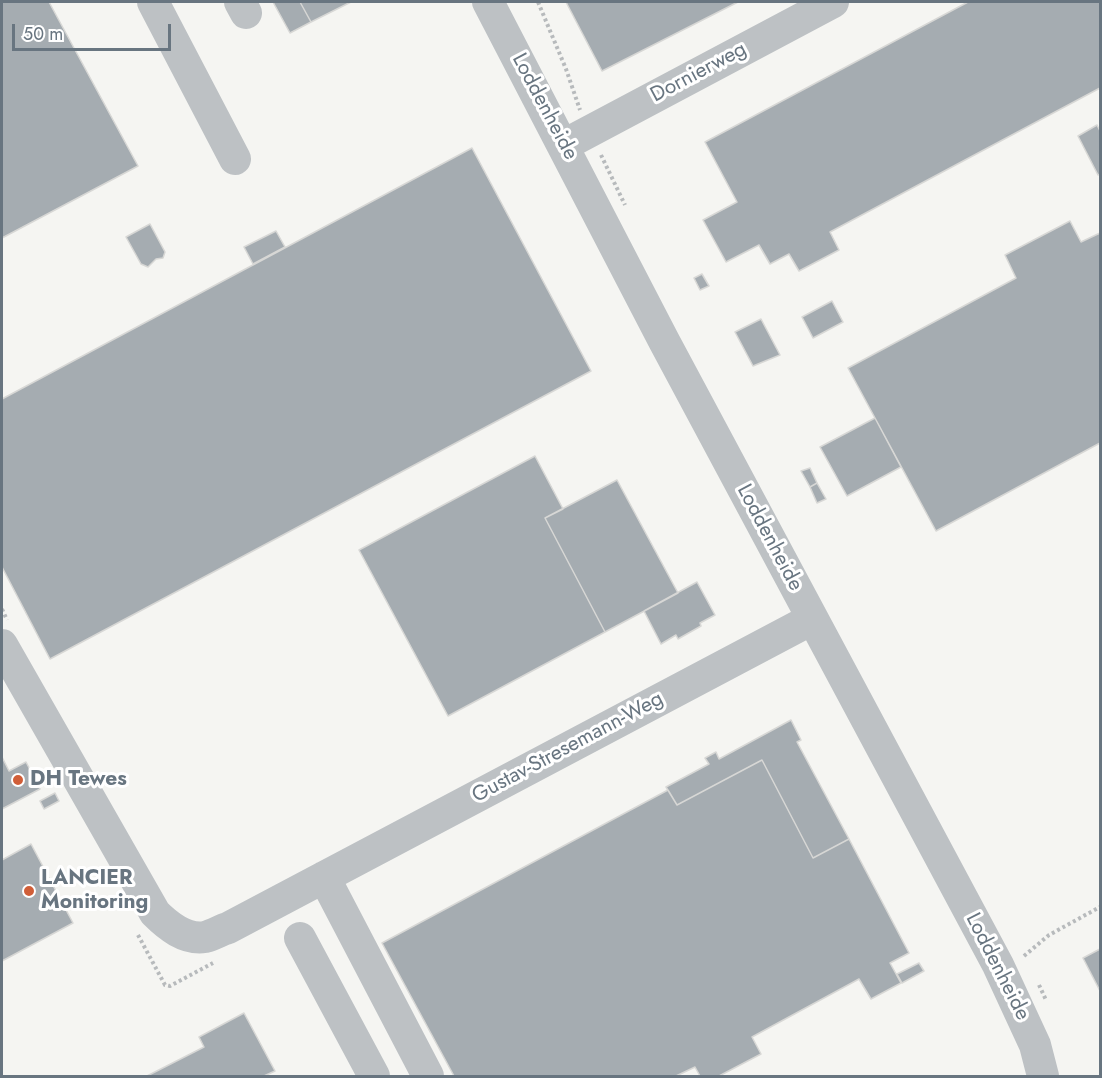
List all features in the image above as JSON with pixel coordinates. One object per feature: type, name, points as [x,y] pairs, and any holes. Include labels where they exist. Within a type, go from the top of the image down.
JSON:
[{"type":"street","points":[[153,2],[235,159]]},
{"type":"street","name":"Loddenheide","points":[[488,2],[664,341],[998,965],[1035,1045],[1044,1077]]},
{"type":"street","name":"Dornierweg","points":[[564,146],[833,2]]},
{"type":"street","name":"Gustav-Stresemann-Weg","points":[[6,650],[124,863],[155,912],[168,927],[185,935],[204,937],[324,877],[812,620]]},
{"type":"street","points":[[324,877],[428,1077]]},
{"type":"street","points":[[300,938],[374,1077]]},
{"type":"street","points":[[345,1020],[387,998]]},
{"type":"path","points":[[2,609],[6,650]]},
{"type":"path","points":[[1023,956],[1048,935],[1101,907]]},
{"type":"path","points":[[134,927],[165,985],[170,986],[223,958]]},
{"type":"building","points":[[2,2],[49,2],[138,166],[2,238]]},
{"type":"building","points":[[273,2],[300,2],[311,22],[290,33]]},
{"type":"building","points":[[300,2],[351,2],[311,22]]},
{"type":"building","points":[[566,2],[738,2],[602,71]]},
{"type":"building","points":[[968,2],[1100,2],[1100,88],[830,232],[839,250],[799,271],[789,254],[770,264],[759,245],[726,262],[703,220],[737,202],[705,142]]},
{"type":"building","points":[[1097,125],[1100,131],[1100,174],[1098,175],[1078,136]]},
{"type":"building","points":[[472,148],[591,371],[50,659],[2,567],[2,399]]},
{"type":"building","points":[[1070,221],[1081,242],[1100,233],[1100,443],[936,531],[848,368],[1016,278],[1005,255]]},
{"type":"building","points":[[150,224],[165,252],[163,258],[156,259],[148,267],[141,264],[126,237]]},
{"type":"building","points":[[276,231],[285,247],[253,264],[244,247]]},
{"type":"building","points":[[702,274],[709,286],[700,290],[694,278]]},
{"type":"building","points":[[832,301],[843,322],[813,338],[802,317]]},
{"type":"building","points":[[761,319],[780,355],[753,366],[735,332]]},
{"type":"building","points":[[875,418],[901,467],[847,496],[820,447]]},
{"type":"building","points":[[535,456],[563,509],[545,518],[605,632],[448,716],[359,550]]},
{"type":"building","points":[[810,468],[817,483],[810,487],[801,471]]},
{"type":"building","points":[[617,480],[678,593],[605,632],[545,518]]},
{"type":"building","points":[[817,483],[826,499],[817,503],[810,487]]},
{"type":"building","points":[[697,582],[715,615],[678,639],[676,635],[661,644],[644,611]]},
{"type":"building","points":[[791,720],[801,740],[797,742],[849,839],[813,858],[762,760],[677,805],[666,787],[709,764],[705,758],[716,752],[719,759]]},
{"type":"building","name":"DH Tewes","points":[[2,757],[9,771],[26,762],[40,789],[2,809]]},
{"type":"building","points":[[762,760],[813,858],[849,839],[909,953],[890,963],[901,983],[871,999],[859,979],[752,1037],[761,1054],[719,1076],[700,1076],[695,1067],[676,1076],[454,1076],[382,943],[668,790],[677,805]]},
{"type":"building","points":[[55,793],[59,801],[44,809],[40,801]]},
{"type":"building","name":"LANCIER Monitoring","points":[[31,844],[73,923],[2,961],[2,860]]},
{"type":"building","points":[[1100,949],[1100,991],[1083,958]]},
{"type":"building","points":[[919,963],[924,971],[902,983],[897,974]]},
{"type":"building","points":[[244,1013],[275,1071],[264,1076],[147,1076],[204,1047],[199,1037]]},
{"type":"place","name":"DH Tewes","points":[[18,780]]},
{"type":"place","name":"LANCIER Monitoring","points":[[29,891]]}]
